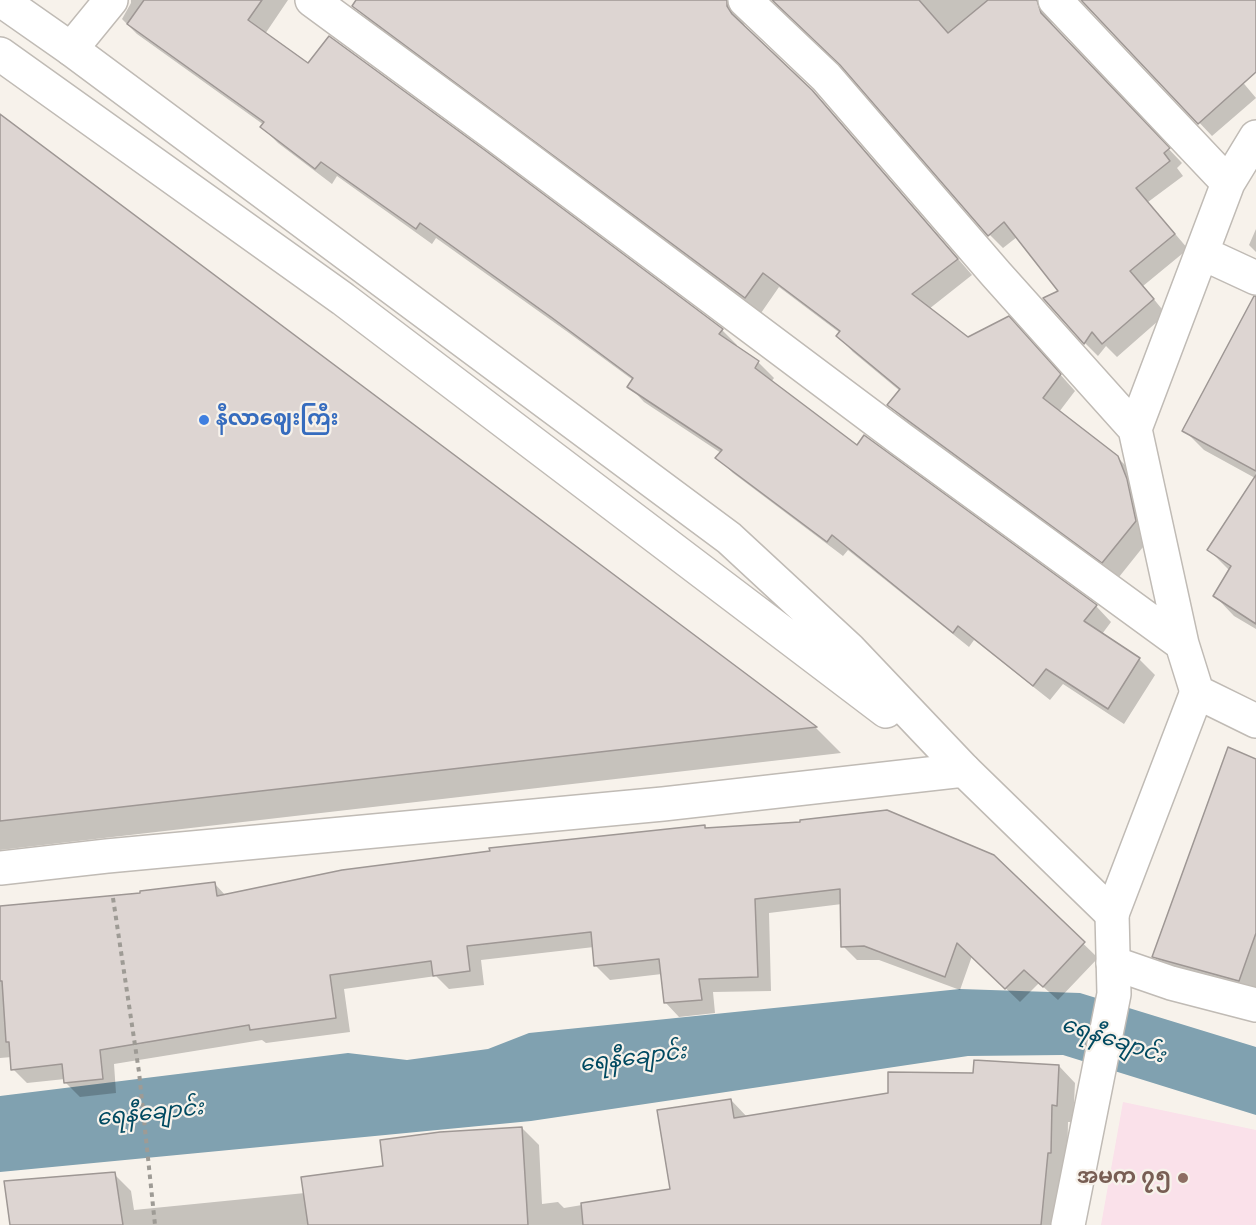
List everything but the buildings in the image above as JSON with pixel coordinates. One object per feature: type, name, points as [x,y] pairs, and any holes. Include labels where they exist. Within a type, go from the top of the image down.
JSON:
[{"type":"street","points":[[0,0],[71,49],[729,538],[788,590],[849,649],[964,770],[1112,914]]},
{"type":"street","points":[[71,49],[111,0]]},
{"type":"street","points":[[312,0],[497,135],[901,439],[1182,644]]},
{"type":"street","points":[[746,0],[826,77],[1134,429],[1182,644],[1197,692],[1112,914],[1114,979],[1098,1076],[1068,1225]]},
{"type":"street","points":[[1055,0],[1228,183]]},
{"type":"street","points":[[0,54],[343,299],[964,770]]},
{"type":"street","points":[[1134,429],[1228,183],[1256,137]]},
{"type":"street","points":[[1202,253],[1256,278]]},
{"type":"street","points":[[1197,692],[1256,722]]},
{"type":"street","points":[[0,868],[106,855],[663,804],[964,770]]},
{"type":"street","points":[[1114,979],[1171,982],[1256,1005]]},
{"type":"path","points":[[106,855],[139,1072],[155,1225]]},
{"type":"shaded area","name":"အမက ၇၅","points":[[1123,1102],[1256,1130],[1256,1225],[1101,1225]]},
{"type":"water","name":"ရေနီချောင်း","points":[[960,989],[1080,993],[1256,1047],[1256,1115],[1063,1055],[968,1056],[531,1121],[0,1172],[0,1096],[348,1053],[407,1060],[488,1049],[529,1033]]},
{"type":"place","name":"နီလာ‌ဈေးကြီး","points":[[204,420]]},
{"type":"place","name":"အမက ၇၅","points":[[1183,1178]]}]
